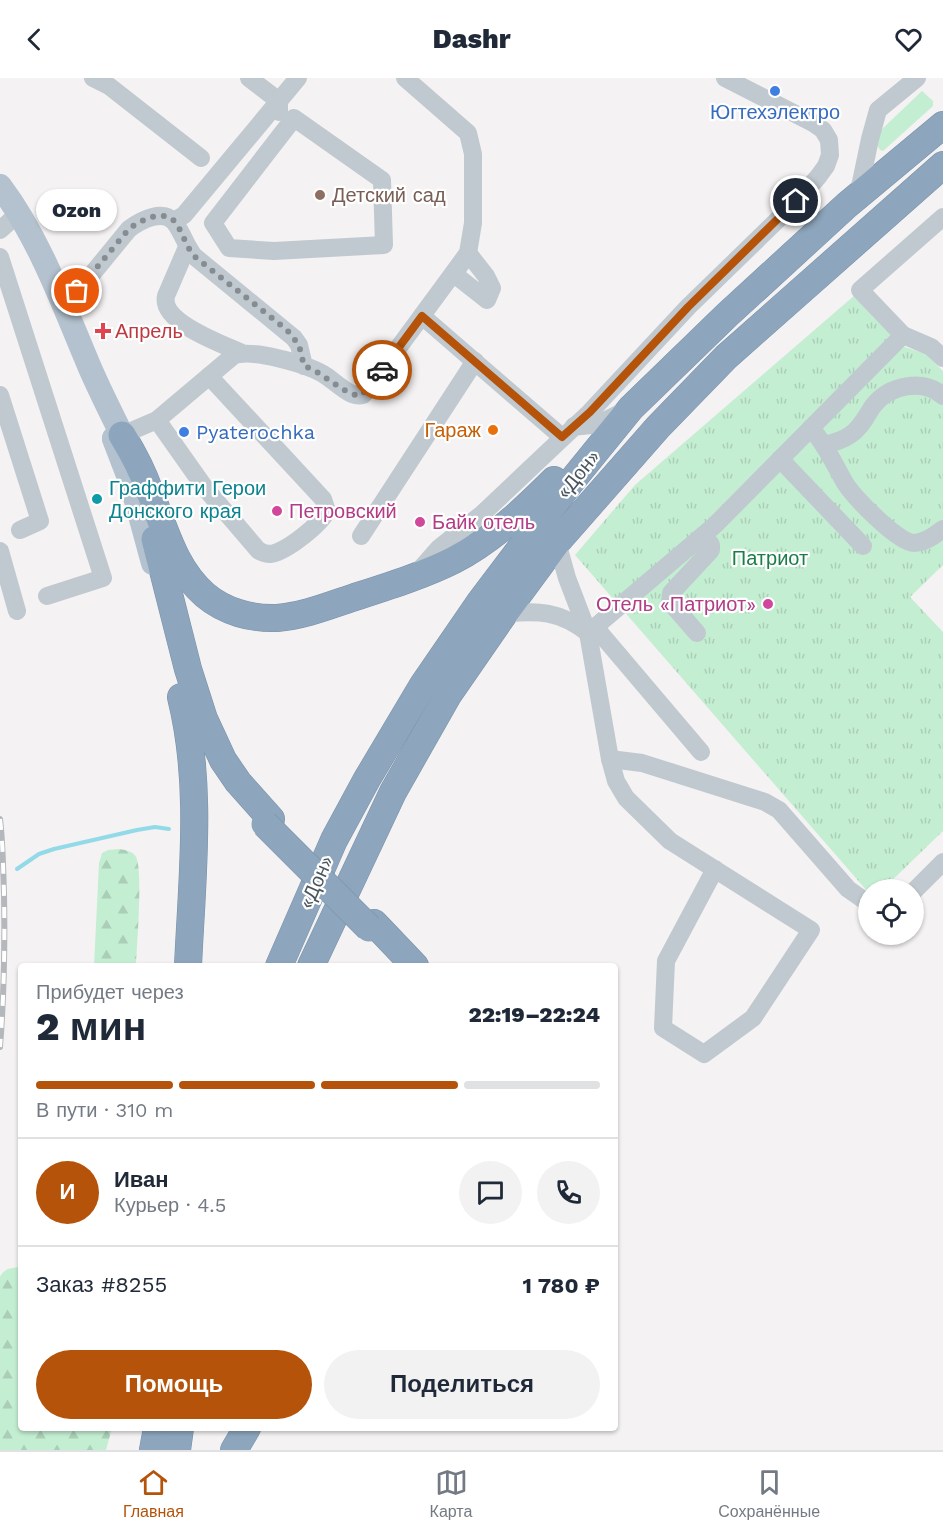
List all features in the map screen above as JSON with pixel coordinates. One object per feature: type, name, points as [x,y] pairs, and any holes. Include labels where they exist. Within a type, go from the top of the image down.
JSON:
[{"type":"highway","name":"«Дон»","points":[[280,963],[334,840],[367,779],[423,685],[529,536],[631,408],[727,315],[858,196],[943,125]]},
{"type":"highway","name":"«Дон»","points":[[312,963],[393,792],[448,696],[557,542],[664,420],[726,357],[943,165]]},
{"type":"highway","points":[[118,436],[137,460],[181,567],[193,583],[219,605],[245,615],[276,618],[314,610],[414,577],[454,560],[485,540],[530,504],[599,434],[631,408]]},
{"type":"highway","points":[[118,436],[150,521],[188,669],[204,719],[223,760],[268,821]]},
{"type":"highway","points":[[159,588],[197,721],[216,765],[231,787],[412,963]]},
{"type":"highway","points":[[159,588],[166,633],[187,722],[195,790],[188,963]]},
{"type":"highway","points":[[371,925],[401,963]]},
{"type":"highway","points":[[142,1450],[144,1431]]},
{"type":"highway","points":[[153,1450],[156,1431]]},
{"type":"highway","points":[[177,1450],[180,1431]]},
{"type":"highway","points":[[234,1450],[245,1431]]},
{"type":"main road","points":[[0,186],[19,213],[64,306],[118,436],[159,588]]},
{"type":"street","points":[[93,78],[109,86],[201,158]]},
{"type":"street","points":[[249,78],[279,100]]},
{"type":"street","points":[[174,220],[184,215],[298,78]]},
{"type":"street","points":[[187,247],[164,303],[176,318],[193,331],[240,352],[304,366],[323,374],[352,394],[359,396],[368,389],[468,253],[473,223],[473,154],[468,134],[405,78]]},
{"type":"street","points":[[858,196],[870,139],[879,110],[917,78]]},
{"type":"street","points":[[414,577],[439,548],[482,514],[590,412],[688,307],[796,201],[826,166],[830,155],[829,140],[823,130],[732,80]]},
{"type":"street","points":[[279,100],[278,127],[285,131]]},
{"type":"street","points":[[294,118],[382,180],[384,245],[274,250],[229,248],[213,223],[285,131],[294,118]]},
{"type":"street","points":[[0,230],[19,213]]},
{"type":"street","points":[[64,306],[129,229],[153,216],[167,217],[174,220],[194,256],[287,330],[299,345],[304,366]]},
{"type":"street","points":[[943,217],[860,290],[903,335],[931,347],[943,358]]},
{"type":"street","points":[[0,257],[103,578],[47,596]]},
{"type":"street","points":[[422,316],[475,362],[568,432]]},
{"type":"street","points":[[591,630],[704,535],[903,335]]},
{"type":"street","points":[[118,436],[157,420],[240,352]]},
{"type":"street","points":[[361,536],[475,362]]},
{"type":"street","points":[[157,420],[205,488],[258,550],[270,554],[277,552],[311,529],[327,511],[323,499],[209,376]]},
{"type":"street","points":[[824,445],[851,435],[882,397],[893,391],[918,385],[927,386],[943,396]]},
{"type":"street","points":[[0,395],[40,521],[20,530]]},
{"type":"street","points":[[568,432],[598,424],[631,408]]},
{"type":"street","points":[[811,428],[824,445],[846,485],[872,513],[901,538],[907,542],[919,542],[943,529]]},
{"type":"street","points":[[780,459],[862,546]]},
{"type":"street","points":[[697,633],[670,602],[671,593],[711,550],[711,545],[704,535]]},
{"type":"street","points":[[557,542],[567,578],[591,630],[610,759],[616,781],[626,798],[670,841],[715,869],[811,930],[753,1018],[704,1054],[663,1028],[666,961],[715,869]]},
{"type":"street","points":[[0,551],[17,611]]},
{"type":"street","points":[[504,614],[531,612],[555,614],[591,630],[701,752]]},
{"type":"street","points":[[610,759],[642,763],[765,802],[779,810],[848,889],[858,896]]},
{"type":"street","points":[[924,881],[943,862]]},
{"type":"green space","points":[[922,91],[933,101],[933,106],[883,151],[880,150],[877,145],[880,131]]},
{"type":"green space","name":"Патриот","points":[[855,295],[905,347],[926,354],[943,371],[943,565],[910,597],[943,632],[943,831],[893,879],[858,880],[575,555],[635,485]]},
{"type":"green space","points":[[108,850],[129,851],[136,857],[138,864],[139,909],[136,963],[94,963],[99,863],[102,853]]},
{"type":"green space","points":[[18,1267],[18,1431],[111,1431],[106,1450],[0,1450],[0,1277],[11,1268]]},
{"type":"waterway","points":[[17,869],[39,854],[54,849],[137,830],[155,827],[169,829]]},
{"type":"railway","points":[[0,819],[4,893],[0,1047]]},
{"type":"way so far","points":[[77,291],[129,229],[153,216],[167,217],[174,220],[194,256],[287,330],[299,345],[304,366],[323,374],[352,394],[359,396],[363,395],[382,370]]},
{"type":"place","name":"Югтехэлектро","points":[[775,91]]},
{"type":"place","name":"Детский сад","points":[[320,195]]},
{"type":"place","name":"Ozon","points":[[77,291]]},
{"type":"place","name":"Апрель","points":[[103,331]]},
{"type":"place","name":"Гараж","points":[[493,430]]},
{"type":"place","name":"Pyaterochka","points":[[184,432]]},
{"type":"place","name":"Граффити Герои Донского края","points":[[97,499]]},
{"type":"place","name":"Петровский","points":[[277,511]]},
{"type":"place","name":"Байк отель","points":[[420,522]]},
{"type":"place","name":"Отель «Патриот»","points":[[768,604]]},
{"type":"route","points":[[382,370],[422,316],[562,437],[590,412],[688,307],[796,201]]}]
